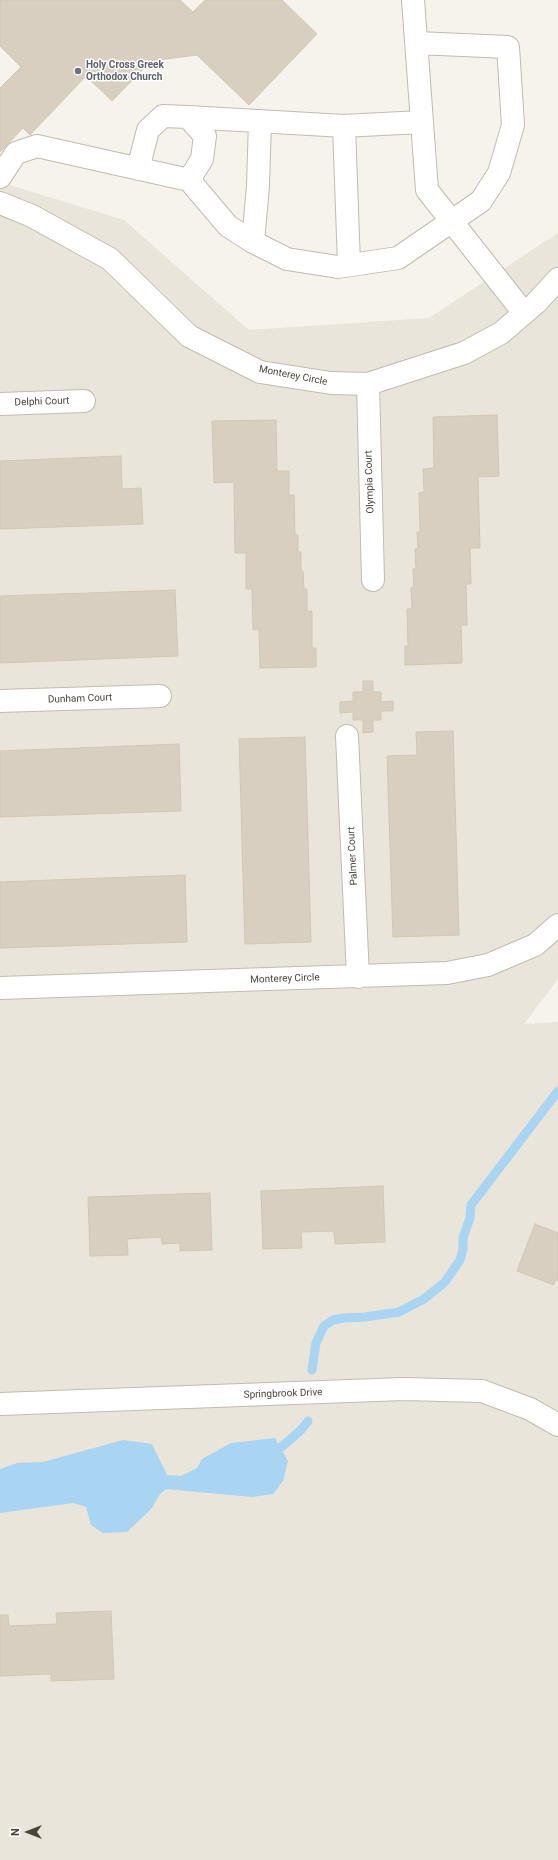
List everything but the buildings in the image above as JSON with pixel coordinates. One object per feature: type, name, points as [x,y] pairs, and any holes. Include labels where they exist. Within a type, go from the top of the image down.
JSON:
[{"type":"street","points":[[413,0],[427,190],[524,313]]},
{"type":"street","points":[[0,177],[16,153],[37,146],[189,180],[228,226],[253,242],[286,259],[338,266],[398,258],[481,201],[499,173],[513,126],[508,48],[417,43]]},
{"type":"street","points":[[138,169],[148,130],[163,116],[342,126],[422,122]]},
{"type":"street","points":[[188,117],[205,136],[202,158],[189,180]]},
{"type":"street","points":[[253,242],[258,186],[260,121]]},
{"type":"street","points":[[342,126],[344,126],[349,265]]},
{"type":"street","name":"Monterey Circle","points":[[0,204],[32,216],[110,259],[189,336],[260,372],[331,383],[368,384],[464,353],[501,333],[536,303],[558,279]]},
{"type":"street","name":"Olympia Court","points":[[368,384],[373,580]]},
{"type":"street","name":"Delphi Court","points":[[0,404],[84,401]]},
{"type":"street","name":"Dunham Court","points":[[0,702],[160,696]]},
{"type":"street","name":"Palmer Court","points":[[347,736],[358,977]]},
{"type":"street","name":"Monterey Circle","points":[[0,988],[447,973],[488,965],[535,945],[558,925]]},
{"type":"street","name":"Springbrook Drive","points":[[0,1404],[403,1389],[482,1391],[530,1409],[558,1425]]},
{"type":"shaded area","points":[[0,182],[124,220],[249,330],[429,318],[558,233],[558,979],[524,1024],[558,1022],[558,1860],[0,1860]]},
{"type":"water","points":[[275,1438],[288,1461],[283,1481],[273,1494],[252,1497],[166,1489],[160,1494],[152,1508],[127,1532],[103,1533],[91,1525],[86,1507],[73,1503],[0,1513],[0,1469],[17,1463],[43,1462],[123,1440],[152,1444],[167,1475],[181,1476],[197,1468],[202,1459],[231,1443]]},
{"type":"waterway","points":[[312,1370],[316,1343],[324,1326],[333,1320],[399,1312],[424,1299],[445,1282],[460,1260],[463,1249],[463,1238],[470,1218],[471,1205],[558,1091]]},
{"type":"waterway","points":[[271,1456],[301,1430],[308,1421]]},
{"type":"place","name":"Holy Cross Greek Orthodox Church","points":[[78,71]]}]
